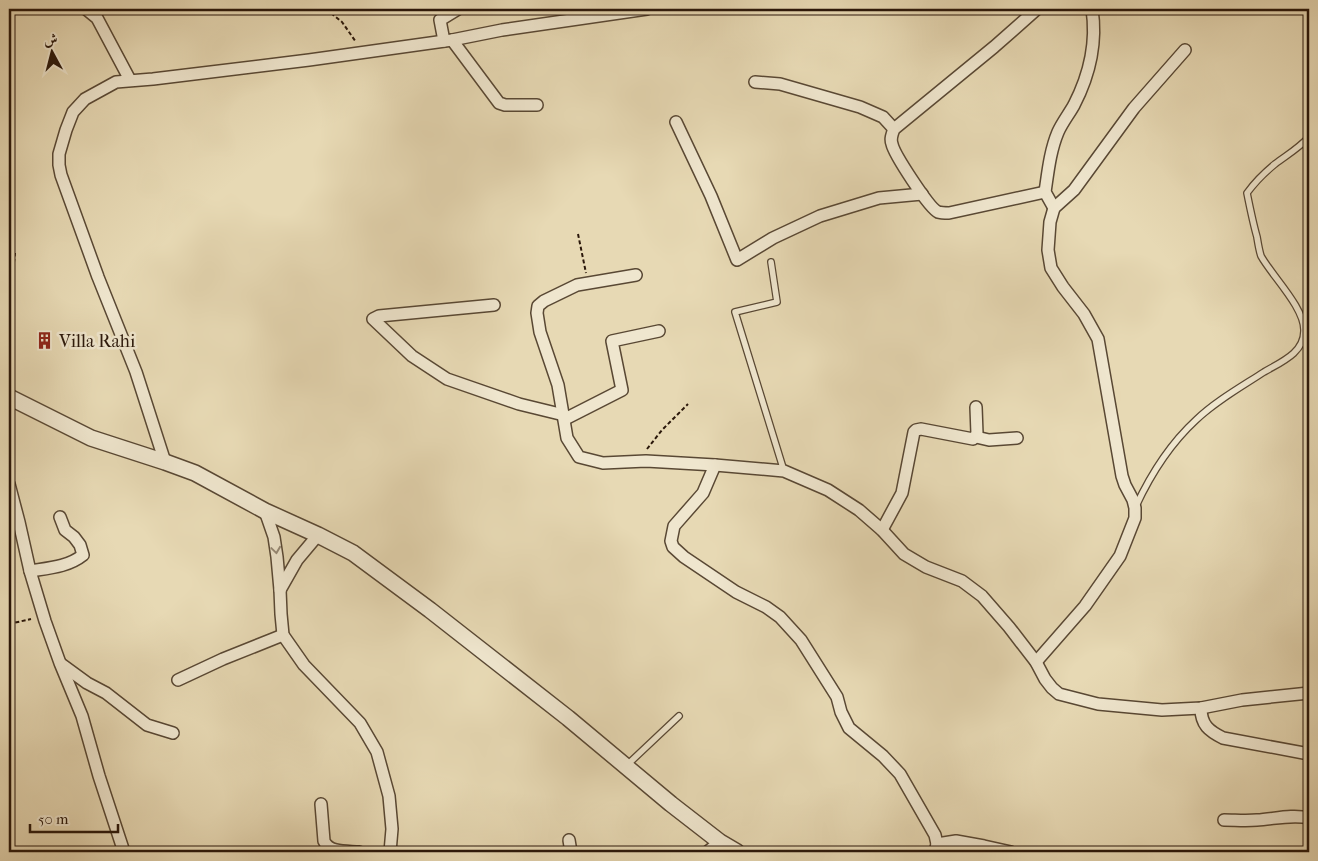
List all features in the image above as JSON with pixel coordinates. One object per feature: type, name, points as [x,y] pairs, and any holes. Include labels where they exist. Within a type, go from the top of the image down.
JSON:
[{"type":"street","points":[[86,9],[97,18],[130,80]]},
{"type":"street","points":[[458,9],[440,20],[448,40],[498,104],[537,105]]},
{"type":"street","points":[[165,462],[136,372],[98,277],[58,165],[61,142],[73,112],[85,99],[116,82],[366,52],[647,9]]},
{"type":"street","points":[[1037,9],[894,129],[891,135],[892,144],[912,179],[936,211],[949,213],[1045,192]]},
{"type":"street","points":[[1054,208],[1045,192],[1051,155],[1058,132],[1074,106],[1084,84],[1090,64],[1094,33],[1092,9]]},
{"type":"street","points":[[1036,662],[1085,606],[1120,556],[1135,518],[1133,500],[1122,476],[1098,339],[1084,314],[1051,268],[1048,250],[1050,222],[1054,208],[1074,190],[1134,108],[1185,50]]},
{"type":"street","points":[[755,82],[780,84],[860,107],[883,117],[894,129]]},
{"type":"street","points":[[676,122],[711,196],[737,260],[773,238],[820,216],[879,198],[922,194]]},
{"type":"street","points":[[636,275],[577,285],[544,301],[538,306],[537,313],[540,332],[558,385],[567,438],[579,457],[603,463],[646,461],[784,471],[828,490],[859,510],[882,530],[904,554],[926,567],[962,581],[982,596],[1036,662],[1052,688],[1059,694],[1098,704],[1162,710],[1201,708],[1242,700],[1309,693]]},
{"type":"street","points":[[494,305],[379,316],[373,320],[412,356],[447,379],[519,404],[564,417],[622,390],[612,341],[659,331]]},
{"type":"street","points":[[9,397],[91,438],[195,473],[265,511],[353,553],[430,610],[568,718],[671,804],[720,842],[737,852]]},
{"type":"street","points":[[976,407],[976,437]]},
{"type":"street","points":[[882,530],[902,493],[914,432],[916,430],[921,429],[973,439],[976,437],[989,440],[1017,438]]},
{"type":"street","points":[[714,465],[702,493],[674,526],[671,541],[673,547],[684,557],[736,592],[766,607],[780,617],[800,640],[837,697],[841,712],[849,728],[883,756],[900,774],[936,835],[936,848],[956,841],[1011,852]]},
{"type":"street","points":[[9,484],[43,616],[82,716],[124,852]]},
{"type":"street","points":[[265,511],[274,538],[283,635],[304,665],[360,723],[377,752],[389,796],[392,829],[390,852]]},
{"type":"street","points":[[30,571],[62,566],[76,560],[83,554],[80,544],[65,530],[60,517]]},
{"type":"street","points":[[280,590],[297,560],[318,535]]},
{"type":"street","points":[[178,680],[223,659],[283,635]]},
{"type":"street","points":[[60,663],[147,725],[173,733]]},
{"type":"street","points":[[1201,708],[1201,716],[1204,723],[1214,733],[1223,738],[1309,754]]},
{"type":"street","points":[[320,804],[326,846],[331,849],[359,852]]},
{"type":"street","points":[[1224,820],[1255,821],[1282,817],[1309,818]]},
{"type":"street","points":[[569,840],[571,852]]},
{"type":"street","points":[[706,852],[720,842]]},
{"type":"lane","points":[[1135,508],[1147,484],[1168,451],[1195,420],[1212,406],[1294,354],[1303,340],[1302,319],[1261,255],[1247,193],[1259,178],[1276,163],[1300,147],[1309,136]]},
{"type":"lane","points":[[771,262],[777,302],[735,312],[784,471]]},
{"type":"lane","points":[[626,766],[679,716]]},
{"type":"path","points":[[326,9],[342,22],[366,52]]},
{"type":"path","points":[[578,234],[588,283]]},
{"type":"path","points":[[9,308],[15,253]]},
{"type":"path","points":[[635,462],[653,443],[662,430],[688,404]]},
{"type":"path","points":[[9,624],[43,616]]},
{"type":"place","name":"Villa Rahi","points":[[45,341]]}]
